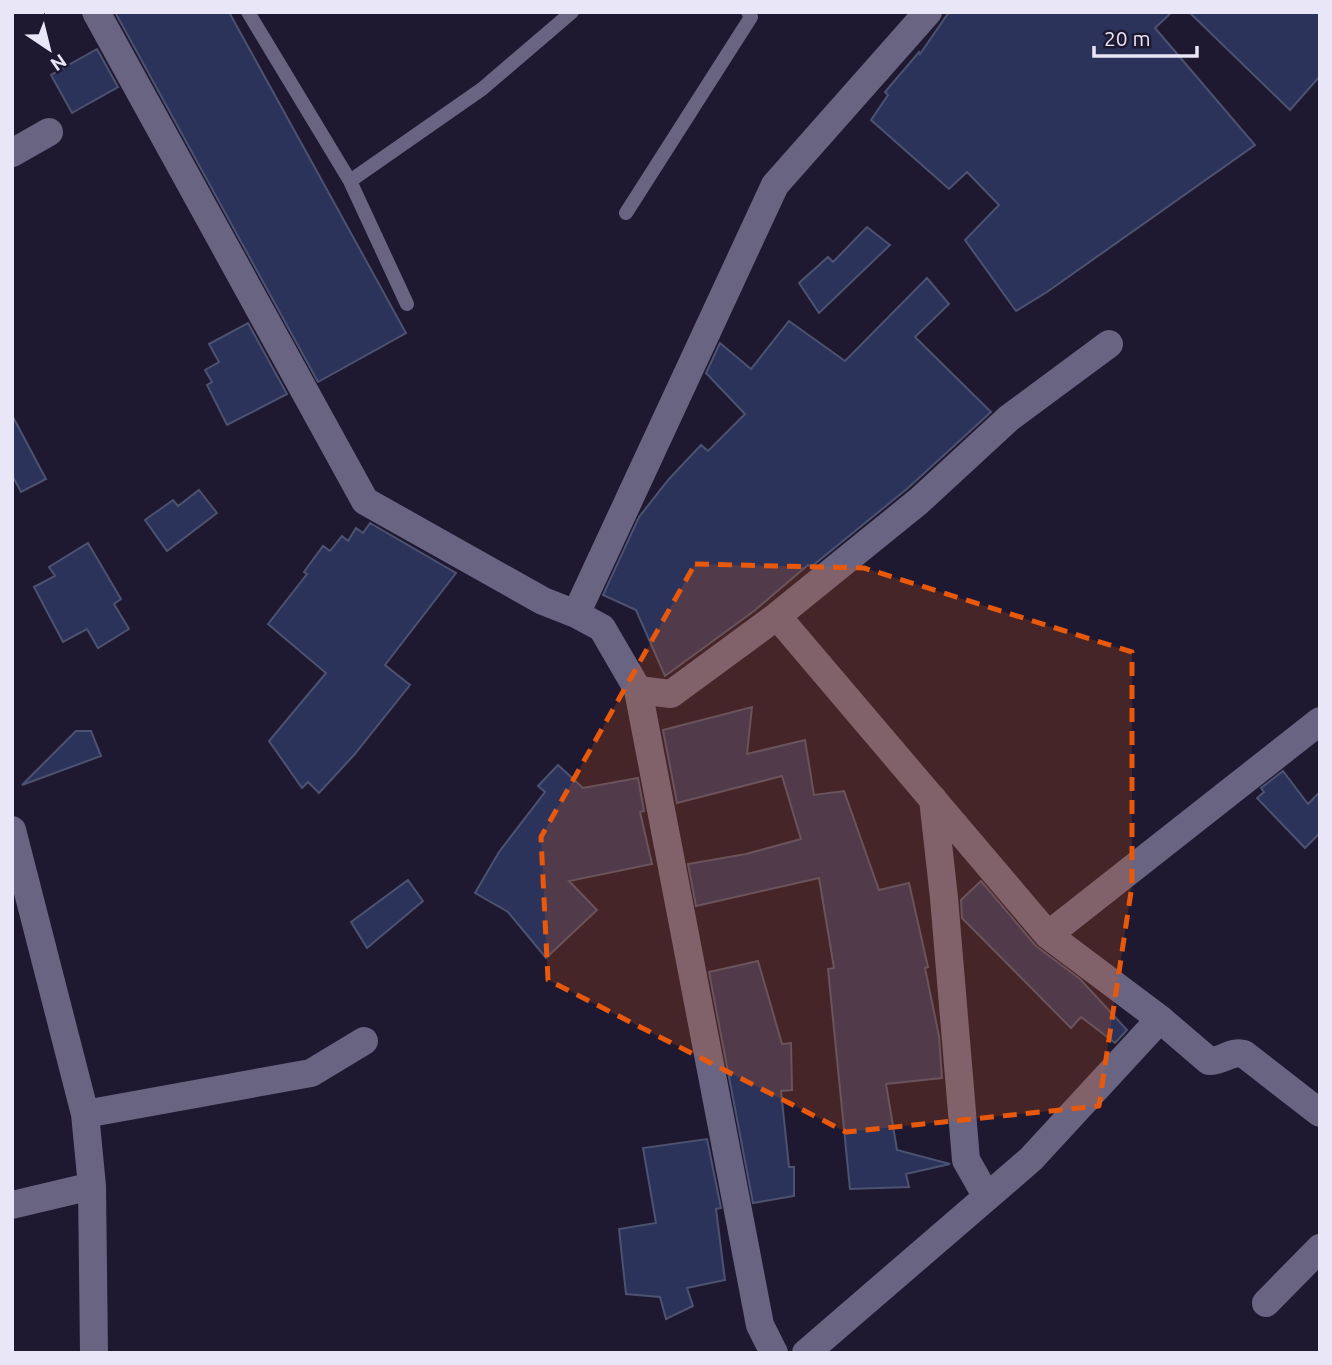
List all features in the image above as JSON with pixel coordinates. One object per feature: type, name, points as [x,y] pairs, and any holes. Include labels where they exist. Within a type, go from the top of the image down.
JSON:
[{"type":"street","points":[[96,12],[365,501],[543,601],[602,628],[638,690],[760,1325],[774,1353]]},
{"type":"street","points":[[576,614],[775,185],[928,12]]},
{"type":"street","points":[[12,153],[49,132]]},
{"type":"street","points":[[638,690],[671,694],[777,617],[919,502],[1009,418],[1109,344]]},
{"type":"street","points":[[777,617],[1048,935],[1160,1019],[1209,1061],[1238,1052],[1244,1054],[1320,1113]]},
{"type":"street","points":[[1048,935],[1320,721]]},
{"type":"street","points":[[933,799],[949,953],[965,1160],[987,1197]]},
{"type":"street","points":[[12,830],[85,1114],[92,1186],[94,1353]]},
{"type":"street","points":[[806,1353],[1031,1159],[1160,1019]]},
{"type":"street","points":[[85,1114],[311,1073],[363,1041]]},
{"type":"street","points":[[12,1205],[92,1186]]},
{"type":"street","points":[[1266,1303],[1320,1248]]},
{"type":"lane","points":[[248,12],[350,181],[407,304]]},
{"type":"lane","points":[[350,181],[482,89],[572,12]]},
{"type":"lane","points":[[626,213],[751,17],[748,12]]},
{"type":"highlighted area","points":[[695,564],[864,568],[1132,652],[1132,885],[1099,1106],[846,1132],[548,980],[541,837]]},
{"type":"building","points":[[115,12],[229,12],[406,333],[318,382]]},
{"type":"building","points":[[949,12],[1172,12],[1155,28],[1255,145],[1016,311],[965,240],[999,205],[967,172],[949,189],[871,120],[888,95],[885,92],[919,52],[920,54]]},
{"type":"building","points":[[1189,12],[1320,12],[1320,76],[1290,110]]},
{"type":"building","points":[[97,49],[118,87],[72,113],[51,75]]},
{"type":"building","points":[[867,227],[890,245],[819,313],[799,283],[828,257],[833,262]]},
{"type":"building","points":[[927,278],[949,304],[915,337],[991,412],[908,488],[811,567],[808,565],[754,611],[665,676],[636,610],[603,595],[639,517],[701,445],[708,451],[745,414],[706,373],[720,343],[751,369],[789,321],[845,361]]},
{"type":"building","points":[[248,323],[287,394],[227,425],[207,385],[212,382],[205,370],[219,362],[209,344]]},
{"type":"building","points":[[12,415],[46,479],[21,492],[12,475]]},
{"type":"building","points":[[199,490],[217,513],[167,551],[145,520],[173,500],[178,506]]},
{"type":"building","points":[[370,523],[456,573],[385,665],[410,685],[354,755],[319,793],[308,782],[302,788],[269,741],[326,673],[268,624],[307,574],[304,572],[323,546],[330,551],[342,536],[348,541],[356,528],[363,533]]},
{"type":"building","points":[[88,543],[121,599],[114,604],[129,629],[98,648],[87,629],[63,642],[34,587],[55,576],[49,567]]},
{"type":"building","points":[[752,707],[747,754],[805,740],[814,795],[844,791],[879,890],[909,883],[928,967],[925,968],[939,1036],[942,1078],[886,1084],[897,1150],[950,1164],[906,1174],[909,1187],[850,1189],[828,969],[834,968],[819,878],[696,906],[688,864],[746,854],[801,839],[782,776],[677,803],[663,730]]},
{"type":"building","points":[[76,731],[91,731],[101,756],[22,785]]},
{"type":"building","points":[[558,765],[583,788],[638,778],[644,811],[640,812],[652,864],[569,881],[597,910],[546,958],[508,912],[475,893],[499,852],[545,792],[538,786]]},
{"type":"building","points":[[1283,771],[1308,804],[1320,792],[1320,833],[1305,848],[1257,798],[1264,792],[1261,788]]},
{"type":"building","points":[[408,880],[423,901],[367,948],[351,922]]},
{"type":"building","points":[[981,881],[1036,946],[1080,979],[1127,1030],[1115,1043],[1081,1017],[1071,1028],[962,918],[961,900]]},
{"type":"building","points":[[758,961],[782,1044],[791,1043],[792,1090],[781,1091],[789,1167],[794,1167],[794,1196],[753,1203],[709,972]]},
{"type":"building","points":[[707,1139],[721,1208],[716,1209],[725,1280],[687,1288],[693,1306],[666,1319],[660,1297],[626,1294],[619,1229],[656,1223],[643,1148]]}]
